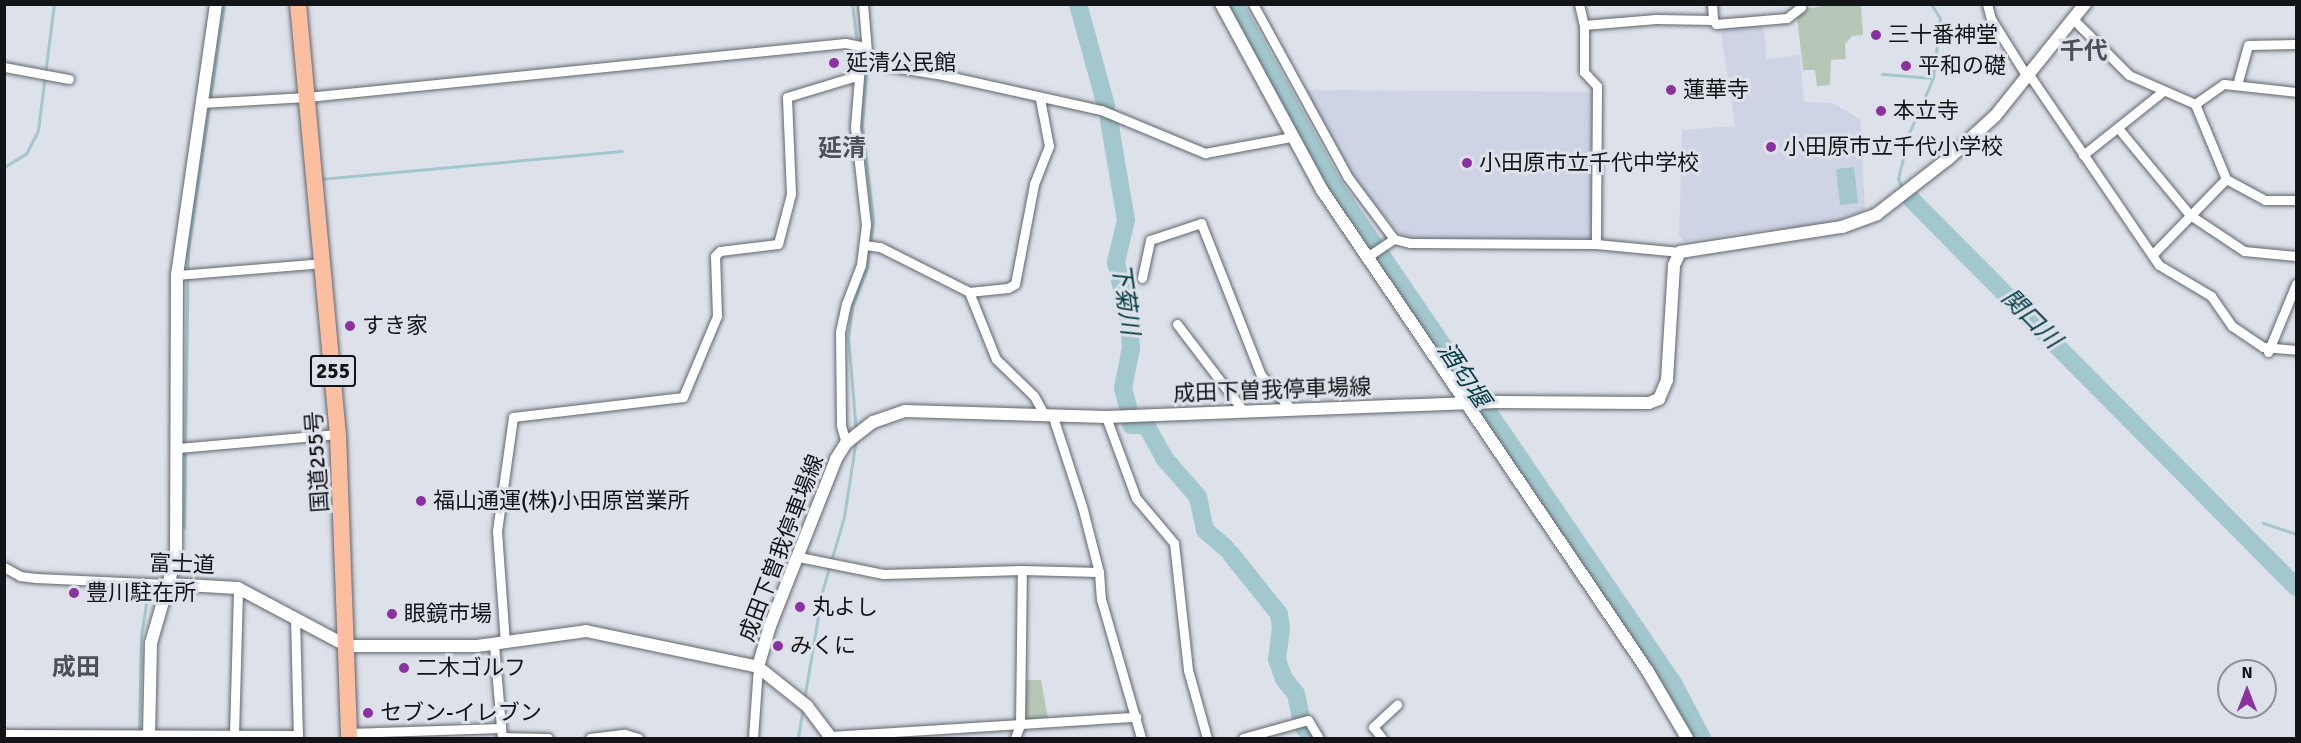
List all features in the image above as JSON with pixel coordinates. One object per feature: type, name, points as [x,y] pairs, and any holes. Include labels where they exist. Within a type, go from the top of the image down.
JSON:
[{"type":"highway","name":"国道255号","points":[[298,4],[338,434],[349,736]]},
{"type":"main road","points":[[144,735],[151,643],[176,557],[182,448],[182,276],[207,104],[216,4]]},
{"type":"main road","points":[[1221,4],[1291,137],[1367,257],[1647,670],[1687,738]]},
{"type":"main road","points":[[1680,252],[1842,227],[1877,214],[1995,116],[2075,21],[2085,4]]},
{"type":"main road","name":"成田下曽我停車場線","points":[[347,645],[448,648],[500,644],[572,632],[608,633],[758,667],[799,557],[846,443],[861,430],[905,411],[1106,417],[1497,402],[1649,403],[1659,399],[1667,380],[1674,265],[1680,252]]},
{"type":"main road","name":"富士道","points":[[168,584],[238,588],[347,645]]},
{"type":"main road","points":[[758,667],[803,702],[830,737]]},
{"type":"street","points":[[863,4],[868,63]]},
{"type":"street","points":[[1253,4],[1347,176],[1390,242]]},
{"type":"street","points":[[1579,4],[1584,25],[1584,72],[1597,86],[1596,244]]},
{"type":"street","points":[[1712,4],[1713,20],[1716,24],[1787,18],[1801,7]]},
{"type":"street","points":[[1987,4],[1991,19],[2029,77],[2159,265],[2211,296],[2232,326],[2269,351],[2296,351]]},
{"type":"street","points":[[1584,25],[1713,20]]},
{"type":"street","points":[[2075,21],[2129,75],[2162,92],[2195,104],[2226,179],[2265,200],[2296,200]]},
{"type":"street","points":[[207,104],[307,97],[845,43],[866,47]]},
{"type":"street","points":[[2237,85],[2248,45],[2296,44]]},
{"type":"street","points":[[846,443],[841,425],[840,332],[870,245],[855,128],[856,76],[860,65],[868,63],[943,75],[1040,99],[1101,110],[1204,153],[1291,137]]},
{"type":"street","points":[[4,67],[69,79]]},
{"type":"street","points":[[502,734],[496,531],[513,417],[682,397],[717,316],[715,256],[720,251],[778,244],[791,194],[787,97],[856,76]]},
{"type":"street","points":[[2195,104],[2224,84],[2296,92]]},
{"type":"street","points":[[2084,155],[2162,92]]},
{"type":"street","points":[[870,245],[969,292],[1008,288],[1015,284],[1034,184],[1050,146],[1040,99]]},
{"type":"street","points":[[2118,128],[2190,215],[2244,251],[2296,256]]},
{"type":"street","points":[[2152,255],[2226,179]]},
{"type":"street","points":[[1142,278],[1150,240],[1201,223],[1261,375],[1292,410]]},
{"type":"street","points":[[1367,257],[1390,242],[1596,244],[1680,252]]},
{"type":"street","points":[[182,276],[323,263]]},
{"type":"street","points":[[2269,351],[2296,284]]},
{"type":"street","points":[[969,292],[996,359],[1034,396],[1049,417],[1100,572],[1101,599],[1141,738]]},
{"type":"street","points":[[1176,324],[1244,412]]},
{"type":"street","points":[[1106,417],[1136,498],[1174,543],[1188,670],[1207,738]]},
{"type":"street","points":[[182,448],[338,434]]},
{"type":"street","points":[[799,557],[883,574],[1022,570],[1100,572]]},
{"type":"street","points":[[1015,738],[1020,725],[1022,570]]},
{"type":"street","name":"富士道","points":[[6,572],[75,582],[168,584]]},
{"type":"street","points":[[234,734],[238,588]]},
{"type":"street","points":[[4,734],[207,736],[234,734],[298,737],[295,617]]},
{"type":"street","points":[[753,738],[758,667]]},
{"type":"street","points":[[1382,738],[1373,727],[1397,705]]},
{"type":"street","points":[[830,737],[1136,717]]},
{"type":"street","points":[[1243,738],[1308,720],[1320,738]]},
{"type":"street","points":[[349,736],[502,734],[548,738]]},
{"type":"street","points":[[590,738],[625,734],[638,738]]},
{"type":"shaded area","name":"小田原市立千代小学校","points":[[1763,24],[1767,59],[1800,55],[1804,102],[1832,103],[1860,119],[1865,209],[1835,222],[1782,231],[1778,228],[1684,241],[1679,236],[1682,130],[1735,126],[1721,33],[1726,27]]},
{"type":"shaded area","name":"小田原市立千代中学校","points":[[1306,90],[1592,92],[1592,240],[1407,240],[1361,192]]},
{"type":"shaded area","points":[[1854,167],[1858,203],[1840,205],[1836,169]]},
{"type":"green space","points":[[1827,5],[1861,5],[1863,35],[1852,36],[1845,44],[1846,59],[1831,60],[1830,85],[1817,86],[1815,70],[1803,70],[1797,17],[1806,9]]},
{"type":"green space","points":[[1025,680],[1041,680],[1048,718],[1025,720]]},
{"type":"waterway","points":[[4,167],[26,154],[38,130],[54,4]]},
{"type":"waterway","points":[[184,527],[188,251],[224,4]]},
{"type":"waterway","points":[[852,4],[856,38]]},
{"type":"waterway","name":"下菊川","points":[[1078,4],[1106,106]]},
{"type":"waterway","name":"酒匂堰","points":[[1234,4],[1332,183],[1673,683],[1702,738]]},
{"type":"waterway","name":"関口川","points":[[1903,190],[1898,179],[1909,133],[1933,78],[1940,18],[1931,4]]},
{"type":"waterway","points":[[856,432],[848,337],[852,307],[867,268],[873,220],[862,125],[866,73]]},
{"type":"waterway","points":[[1882,74],[1933,78]]},
{"type":"waterway","name":"下菊川","points":[[1109,120],[1126,220],[1116,262],[1129,319],[1131,348],[1123,388],[1128,407]]},
{"type":"waterway","points":[[320,179],[622,151]]},
{"type":"waterway","name":"関口川","points":[[1907,194],[1912,200]]},
{"type":"waterway","name":"関口川","points":[[1912,200],[2296,587]]},
{"type":"waterway","name":"下菊川","points":[[1131,425],[1146,425],[1164,458],[1198,497],[1205,530],[1226,548]]},
{"type":"waterway","points":[[804,700],[822,592],[844,517],[856,439]]},
{"type":"waterway","points":[[2263,523],[2296,534]]},
{"type":"waterway","name":"下菊川","points":[[1231,554],[1279,614],[1281,628],[1277,659],[1284,679],[1296,694],[1301,718]]},
{"type":"waterway","points":[[139,733],[141,636],[148,591]]},
{"type":"waterway","points":[[798,738],[803,706]]},
{"type":"waterway","name":"下菊川","points":[[1302,725],[1312,738]]},
{"type":"place","name":"三十番神堂","points":[[1876,35]]},
{"type":"place","name":"延清公民館","points":[[834,63]]},
{"type":"place","name":"平和の礎","points":[[1906,66]]},
{"type":"place","name":"蓮華寺","points":[[1671,90]]},
{"type":"place","name":"本立寺","points":[[1881,111]]},
{"type":"place","name":"小田原市立千代小学校","points":[[1771,147]]},
{"type":"place","name":"小田原市立千代中学校","points":[[1467,163]]},
{"type":"place","name":"すき家","points":[[350,326]]},
{"type":"place","name":"福山通運(株)小田原営業所","points":[[421,501]]},
{"type":"place","name":"豊川駐在所","points":[[74,593]]},
{"type":"place","name":"丸よし","points":[[800,607]]},
{"type":"place","name":"眼鏡市場","points":[[392,614]]},
{"type":"place","name":"みくに","points":[[778,646]]},
{"type":"place","name":"二木ゴルフ","points":[[404,668]]},
{"type":"place","name":"セブン-イレブン","points":[[368,713]]},
{"type":"district","name":"千代","points":[[2084,52]]},
{"type":"district","name":"延清","points":[[842,149]]},
{"type":"district","name":"成田","points":[[76,668]]}]
